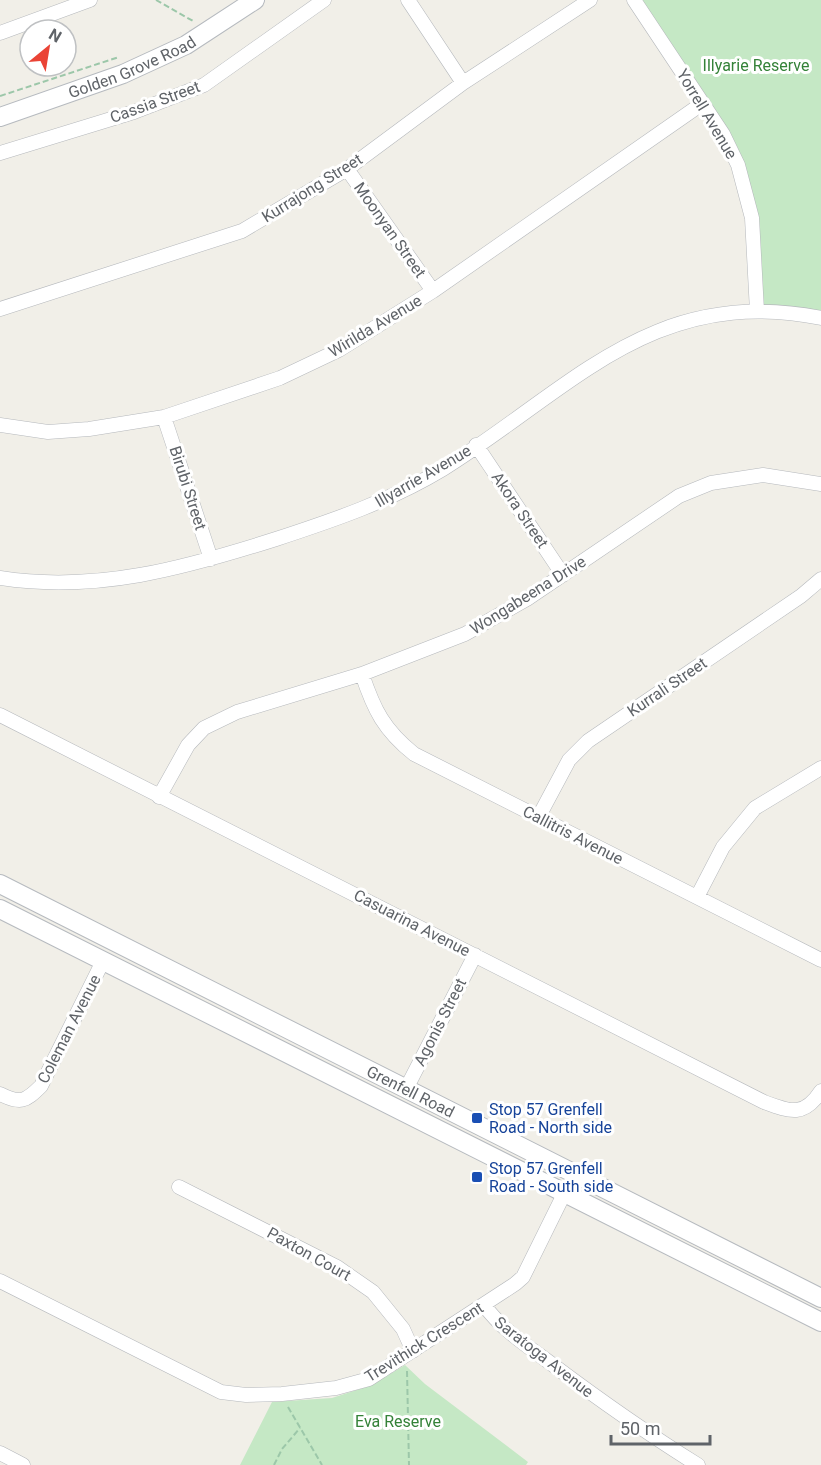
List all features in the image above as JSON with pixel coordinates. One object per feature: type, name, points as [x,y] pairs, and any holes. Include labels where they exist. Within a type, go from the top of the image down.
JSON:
[{"type":"main road","name":"Golden Grove Road","points":[[0,117],[123,74],[186,45],[255,0]]},
{"type":"main road","name":"Grenfell Road","points":[[0,884],[821,1298]]},
{"type":"main road","name":"Grenfell Road","points":[[0,909],[821,1322]]},
{"type":"main road","points":[[103,961],[113,941]]},
{"type":"main road","points":[[395,1109],[406,1089]]},
{"type":"main road","points":[[564,1194],[574,1174]]},
{"type":"street","points":[[0,33],[90,0]]},
{"type":"street","name":"Cassia Street","points":[[0,153],[134,112],[204,85],[324,0]]},
{"type":"street","points":[[408,0],[463,83]]},
{"type":"street","name":"Kurrajong Street","points":[[0,309],[242,231],[347,169],[463,83],[590,0]]},
{"type":"street","name":"Yorrell Avenue","points":[[634,0],[703,103],[738,165],[752,218],[757,311]]},
{"type":"street","name":"Wirilda Avenue","points":[[0,425],[48,432],[89,429],[164,417],[280,378],[329,355],[433,291],[703,103]]},
{"type":"street","name":"Moonyan Street","points":[[347,169],[433,291]]},
{"type":"street","name":"Illyarrie Avenue","points":[[0,578],[36,583],[98,583],[187,567],[378,504],[443,468],[573,379],[651,332],[696,318],[757,311],[821,318]]},
{"type":"street","name":"Birubi Street","points":[[164,417],[212,559]]},
{"type":"street","name":"Akora Street","points":[[476,445],[563,575]]},
{"type":"street","name":"Wongabeena Drive","points":[[159,797],[188,745],[204,728],[237,712],[362,674],[465,634],[527,600],[680,496],[711,483],[763,475],[821,484]]},
{"type":"street","name":"Kurrali Street","points":[[538,818],[568,760],[588,741],[801,596],[821,579]]},
{"type":"street","name":"Callitris Avenue","points":[[362,674],[373,708],[393,737],[414,754],[821,960]]},
{"type":"street","name":"Casuarina Avenue","points":[[0,715],[764,1102],[797,1111],[811,1106],[821,1091]]},
{"type":"street","points":[[696,897],[723,847],[755,807],[821,768]]},
{"type":"street","name":"Agonis Street","points":[[406,1089],[475,955]]},
{"type":"street","name":"Coleman Avenue","points":[[0,1094],[15,1101],[26,1099],[41,1086],[103,961]]},
{"type":"street","name":"Paxton Court","points":[[179,1187],[338,1267],[373,1292],[403,1329],[410,1353]]},
{"type":"street","name":"Trevithick Crescent","points":[[0,1281],[208,1387],[233,1394],[282,1394],[354,1384],[369,1379],[410,1353],[484,1305],[523,1276],[564,1194]]},
{"type":"street","name":"Saratoga Avenue","points":[[484,1305],[492,1316],[533,1352],[630,1423],[698,1465]]},
{"type":"street","points":[[0,1453],[23,1465]]},
{"type":"path","points":[[156,0],[195,22],[192,24]]},
{"type":"path","points":[[0,96],[126,55]]},
{"type":"path","points":[[409,1465],[410,1353]]},
{"type":"path","points":[[282,1394],[322,1465]]},
{"type":"path","points":[[274,1465],[282,1449],[300,1428]]},
{"type":"green space","name":"Illyarie Reserve","points":[[634,0],[821,0],[821,318],[757,311],[757,285],[738,165]]},
{"type":"green space","name":"Eva Reserve","points":[[405,1365],[425,1384],[528,1462],[526,1465],[240,1465],[272,1402],[332,1398],[372,1385]]},
{"type":"place","name":"Stop 57 Grenfell Road - North side","points":[[477,1118]]},
{"type":"place","name":"Stop 57 Grenfell Road - South side","points":[[477,1177]]}]
